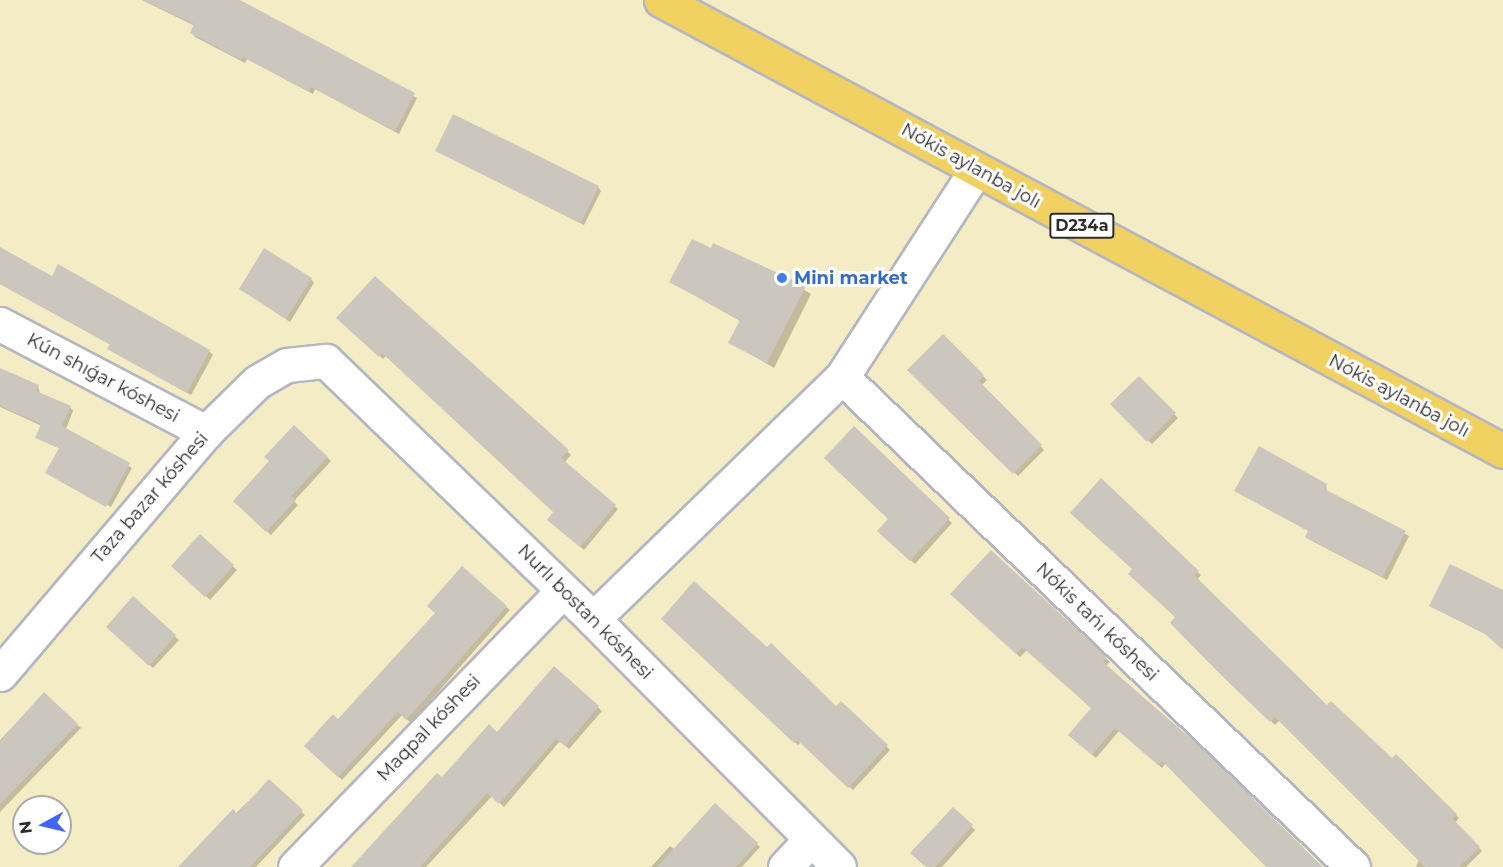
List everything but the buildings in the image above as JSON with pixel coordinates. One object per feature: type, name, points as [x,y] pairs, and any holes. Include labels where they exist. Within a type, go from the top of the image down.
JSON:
[{"type":"main road","name":"Nókis aylanba jolı","points":[[661,0],[1503,451]]},
{"type":"street","points":[[593,619],[842,377],[976,170]]},
{"type":"street","name":"Kún shıǵar kóshesi","points":[[0,324],[206,432]]},
{"type":"street","name":"Taza bazar kóshesi","points":[[0,674],[206,432],[257,382],[288,365],[326,361]]},
{"type":"street","name":"Nurlı bostan kóshesi","points":[[326,361],[593,619],[839,867]]},
{"type":"street","name":"Nókis tańı kóshesi","points":[[842,377],[1353,867]]},
{"type":"street","name":"Maqpal kóshesi","points":[[295,867],[563,590]]},
{"type":"street","points":[[785,867],[811,839]]},
{"type":"sand","points":[[0,0],[1503,0],[1503,867],[0,867]]},
{"type":"place","name":"Mini market","points":[[782,278]]}]
